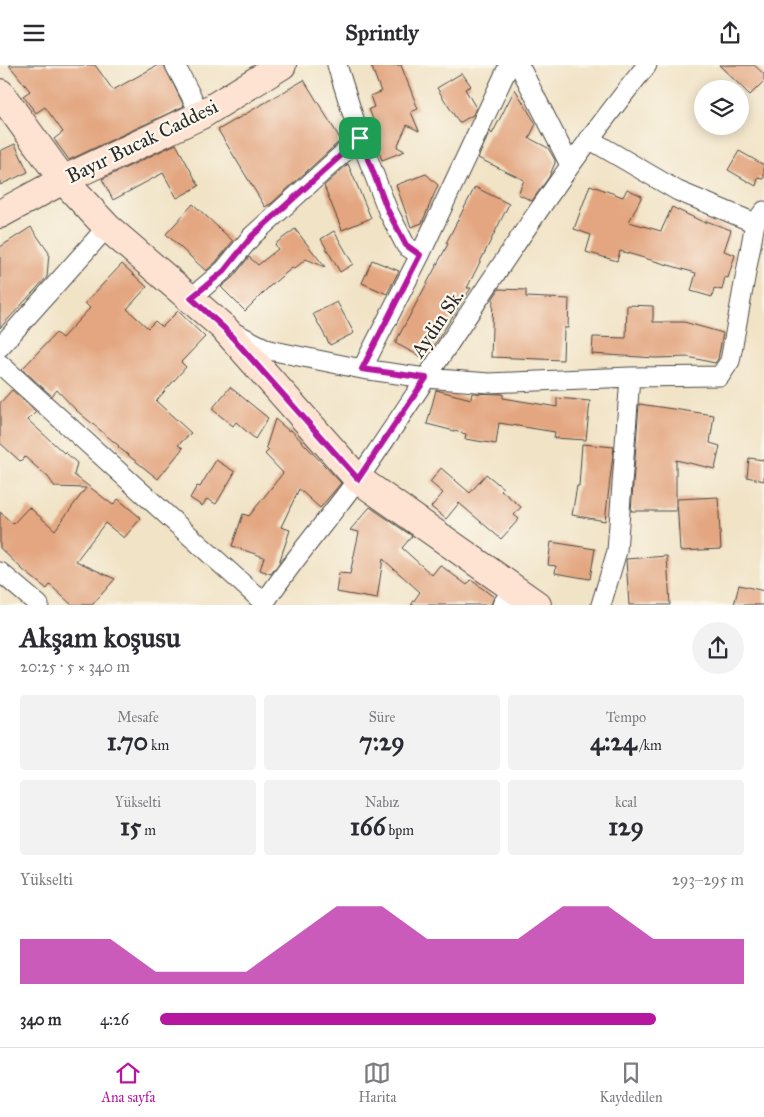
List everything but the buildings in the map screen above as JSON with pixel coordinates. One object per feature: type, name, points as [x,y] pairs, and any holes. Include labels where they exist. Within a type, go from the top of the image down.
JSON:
[{"type":"street","points":[[175,65],[201,115]]},
{"type":"street","name":"Bayır Bucak Caddesi","points":[[0,214],[62,181],[201,115],[282,65]]},
{"type":"street","points":[[337,65],[360,138],[392,219],[406,245],[420,255]]},
{"type":"street","points":[[362,369],[420,255],[509,65]]},
{"type":"street","points":[[518,65],[570,165]]},
{"type":"street","name":"Aydin Sk.","points":[[263,604],[358,479],[570,165],[647,65]]},
{"type":"street","points":[[0,93],[62,181],[107,227],[224,328],[358,479],[508,596],[537,605]]},
{"type":"street","points":[[191,298],[224,271],[252,236],[360,138]]},
{"type":"street","points":[[224,328],[269,350],[362,369],[426,378],[489,383],[630,377],[720,376],[730,361],[760,217],[678,191],[589,139]]},
{"type":"street","points":[[0,347],[107,227]]},
{"type":"street","points":[[0,364],[263,604]]},
{"type":"street","points":[[600,605],[617,551],[630,377]]},
{"type":"street","points":[[0,572],[38,605]]},
{"type":"route","points":[[360,138],[388,211],[406,245],[420,255],[362,369],[426,378],[358,479],[224,328],[191,298],[224,271],[252,236],[360,138]]}]
